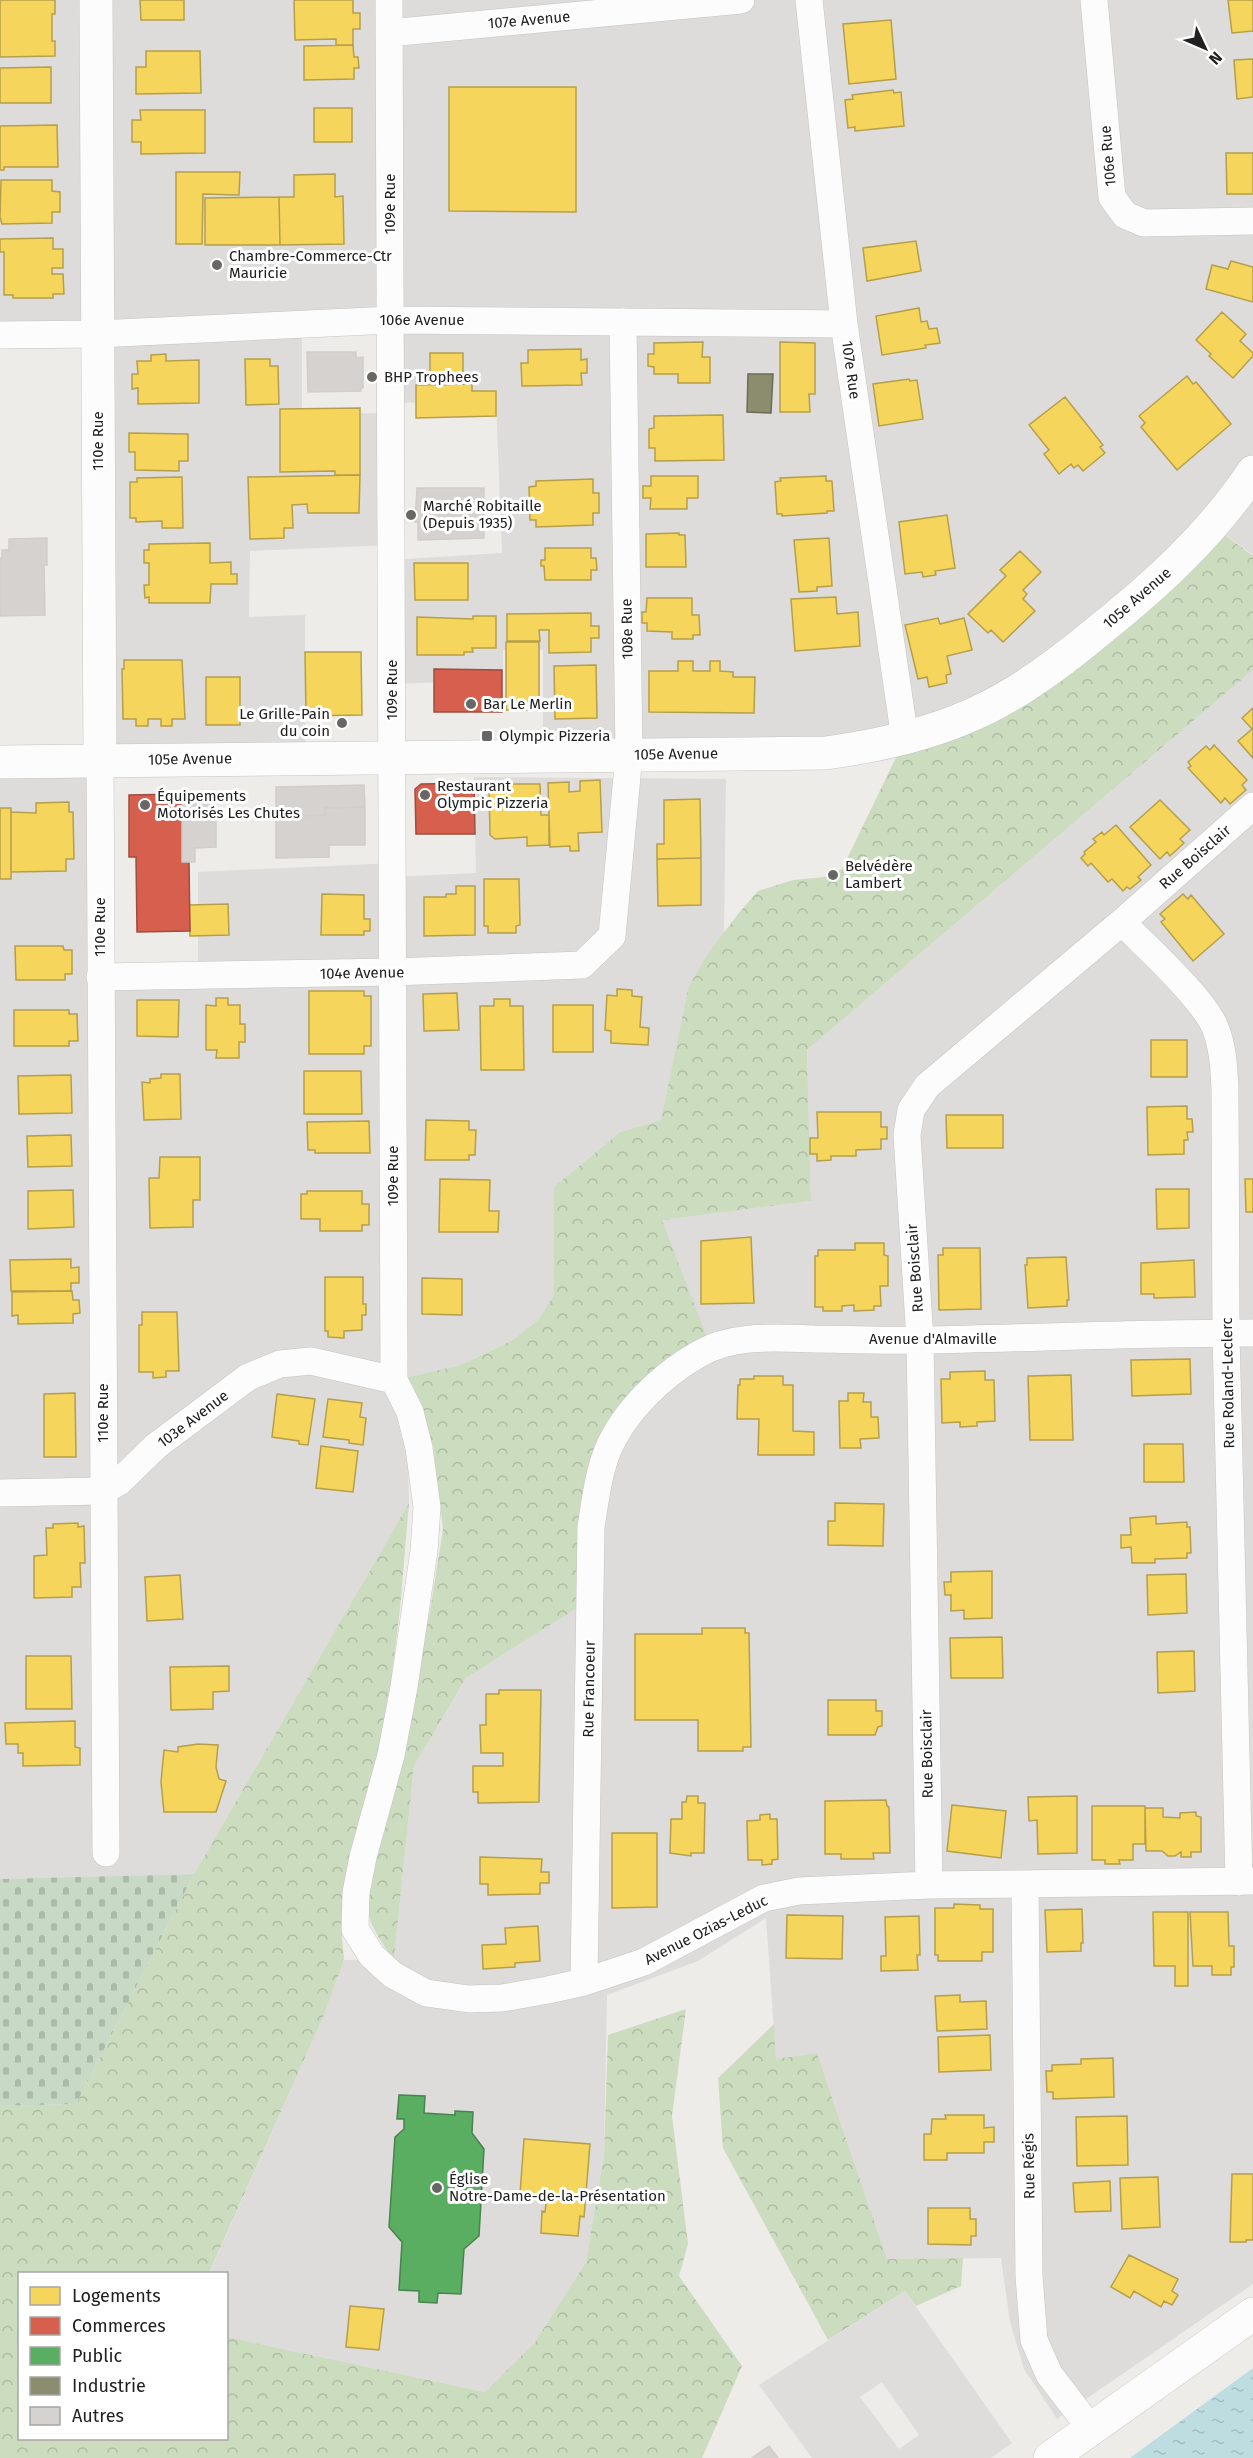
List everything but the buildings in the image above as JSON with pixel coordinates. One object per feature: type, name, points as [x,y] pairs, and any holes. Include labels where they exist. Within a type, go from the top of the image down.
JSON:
[{"type":"street","name":"110e Rue","points":[[96,0],[106,1853]]},
{"type":"street","name":"109e Rue","points":[[389,0],[394,1380]]},
{"type":"street","name":"107e Avenue","points":[[389,33],[741,0]]},
{"type":"street","name":"107e Rue","points":[[809,0],[844,324],[905,739]]},
{"type":"street","name":"106e Rue","points":[[1094,0],[1112,197],[1125,215],[1144,223],[1253,221]]},
{"type":"street","name":"106e Avenue","points":[[0,335],[97,334],[302,322],[390,320],[844,324]]},
{"type":"street","name":"108e Rue","points":[[612,936],[629,755],[623,322]]},
{"type":"street","name":"105e Avenue","points":[[0,762],[826,753],[866,748],[905,739],[977,712],[1044,674],[1137,600],[1187,553],[1213,526],[1253,472]]},
{"type":"street","name":"Rue Boisclair","points":[[929,1886],[920,1340],[907,1135],[911,1110],[927,1086],[1250,815]]},
{"type":"street","name":"Rue Roland-Leclerc","points":[[1122,922],[1196,1000],[1213,1025],[1222,1055],[1240,1333],[1246,1881]]},
{"type":"street","name":"104e Avenue","points":[[100,977],[393,972],[582,965],[612,936]]},
{"type":"street","name":"Avenue d'Almaville","points":[[635,1407],[669,1374],[699,1353],[724,1344],[762,1338],[920,1340],[1240,1333]]},
{"type":"street","name":"103e Avenue","points":[[103,1491],[119,1482],[156,1446],[248,1377],[280,1364],[311,1361],[394,1380]]},
{"type":"street","name":"Avenue Ozias-Leduc","points":[[394,1380],[410,1412],[419,1448],[427,1507],[424,1551],[393,1744],[358,1884],[355,1929],[372,1956],[393,1975],[426,1993],[469,1999],[502,1998],[584,1982],[644,1962],[764,1898],[799,1891],[929,1886],[1246,1881]]},
{"type":"street","name":"Rue Francoeur","points":[[584,1982],[591,1527],[596,1493],[607,1451],[618,1430],[635,1407]]},
{"type":"street","points":[[0,1493],[103,1491]]},
{"type":"street","name":"Rue Régis","points":[[1025,1886],[1029,2276],[1034,2340],[1049,2373],[1090,2429]]},
{"type":"street","points":[[1050,2458],[1253,2314]]},
{"type":"shaded area","points":[[0,0],[1253,0],[1253,555],[1213,526],[1108,624],[905,739],[543,756],[543,650],[503,650],[503,680],[392,684],[391,560],[502,553],[496,401],[391,403],[390,320],[302,322],[302,414],[391,413],[391,545],[250,551],[249,617],[305,615],[305,758],[100,761],[100,977],[198,975],[198,872],[392,863],[393,877],[476,873],[474,777],[726,779],[724,933],[688,988],[661,1120],[620,1132],[554,1187],[554,1295],[538,1320],[511,1341],[461,1365],[408,1377],[389,1400],[396,1414],[408,1463],[409,1503],[194,1874],[0,1879],[0,762],[99,760],[97,335],[0,335]]},
{"type":"shaded area","points":[[1253,670],[1253,2284],[1057,2419],[1024,2369],[1010,2322],[1001,2258],[887,2259],[817,2053],[776,2059],[766,1918],[698,1961],[607,1995],[604,2154],[586,2262],[535,2342],[485,2392],[228,2337],[228,2272],[210,2272],[324,2015],[344,1960],[394,1959],[414,1766],[466,1678],[579,1607],[661,1220],[811,1201],[807,1050]]},
{"type":"shaded area","points":[[905,2291],[1012,2443],[991,2458],[812,2458],[759,2385]],"holes":[[[882,2382],[919,2435],[899,2449],[860,2397]]]},
{"type":"green space","points":[[1213,526],[1253,556],[1253,670],[807,1050],[811,1201],[662,1220],[709,1343],[621,1416],[579,1607],[466,1678],[414,1766],[394,1959],[377,1934],[366,1907],[430,1611],[443,1529],[433,1445],[408,1377],[461,1365],[511,1341],[538,1320],[554,1295],[554,1187],[620,1132],[661,1120],[688,988],[709,952],[758,891],[793,880],[824,877],[842,869],[905,739],[977,712]]},
{"type":"green space","points":[[409,1503],[400,1609],[383,1747],[344,1906],[342,1936],[344,1960],[324,2015],[209,2272],[18,2272],[18,2440],[228,2440],[228,2337],[485,2392],[535,2342],[586,2262],[604,2154],[608,2035],[686,2009],[672,2116],[688,2244],[679,2276],[742,2366],[702,2458],[0,2458],[0,2106],[76,2104],[194,1874]]},
{"type":"green space","points":[[194,1874],[76,2104],[0,2106],[0,1879]]},
{"type":"green space","points":[[774,2024],[776,2059],[817,2053],[887,2259],[963,2258],[961,2286],[916,2306],[905,2291],[828,2340],[723,2148],[718,2078]]},
{"type":"water","points":[[1253,2368],[1253,2458],[1130,2458]]},
{"type":"place","name":"Chambre-Commerce-Ctr Mauricie","points":[[217,265]]},
{"type":"place","name":"BHP Trophees","points":[[372,377]]},
{"type":"place","name":"Marché Robitaille (Depuis 1935)","points":[[411,515]]},
{"type":"place","name":"Bar Le Merlin","points":[[471,704]]},
{"type":"place","name":"Le Grille-Pain du coin","points":[[342,723]]},
{"type":"place","name":"Olympic Pizzeria","points":[[487,736]]},
{"type":"place","name":"Restaurant Olympic Pizzeria","points":[[425,795]]},
{"type":"place","name":"Équipements Motorisés Les Chutes","points":[[145,805]]},
{"type":"place","name":"Belvédère Lambert","points":[[833,875]]},
{"type":"place","name":"Église Notre-Dame-de-la-Présentation","points":[[437,2188]]}]
